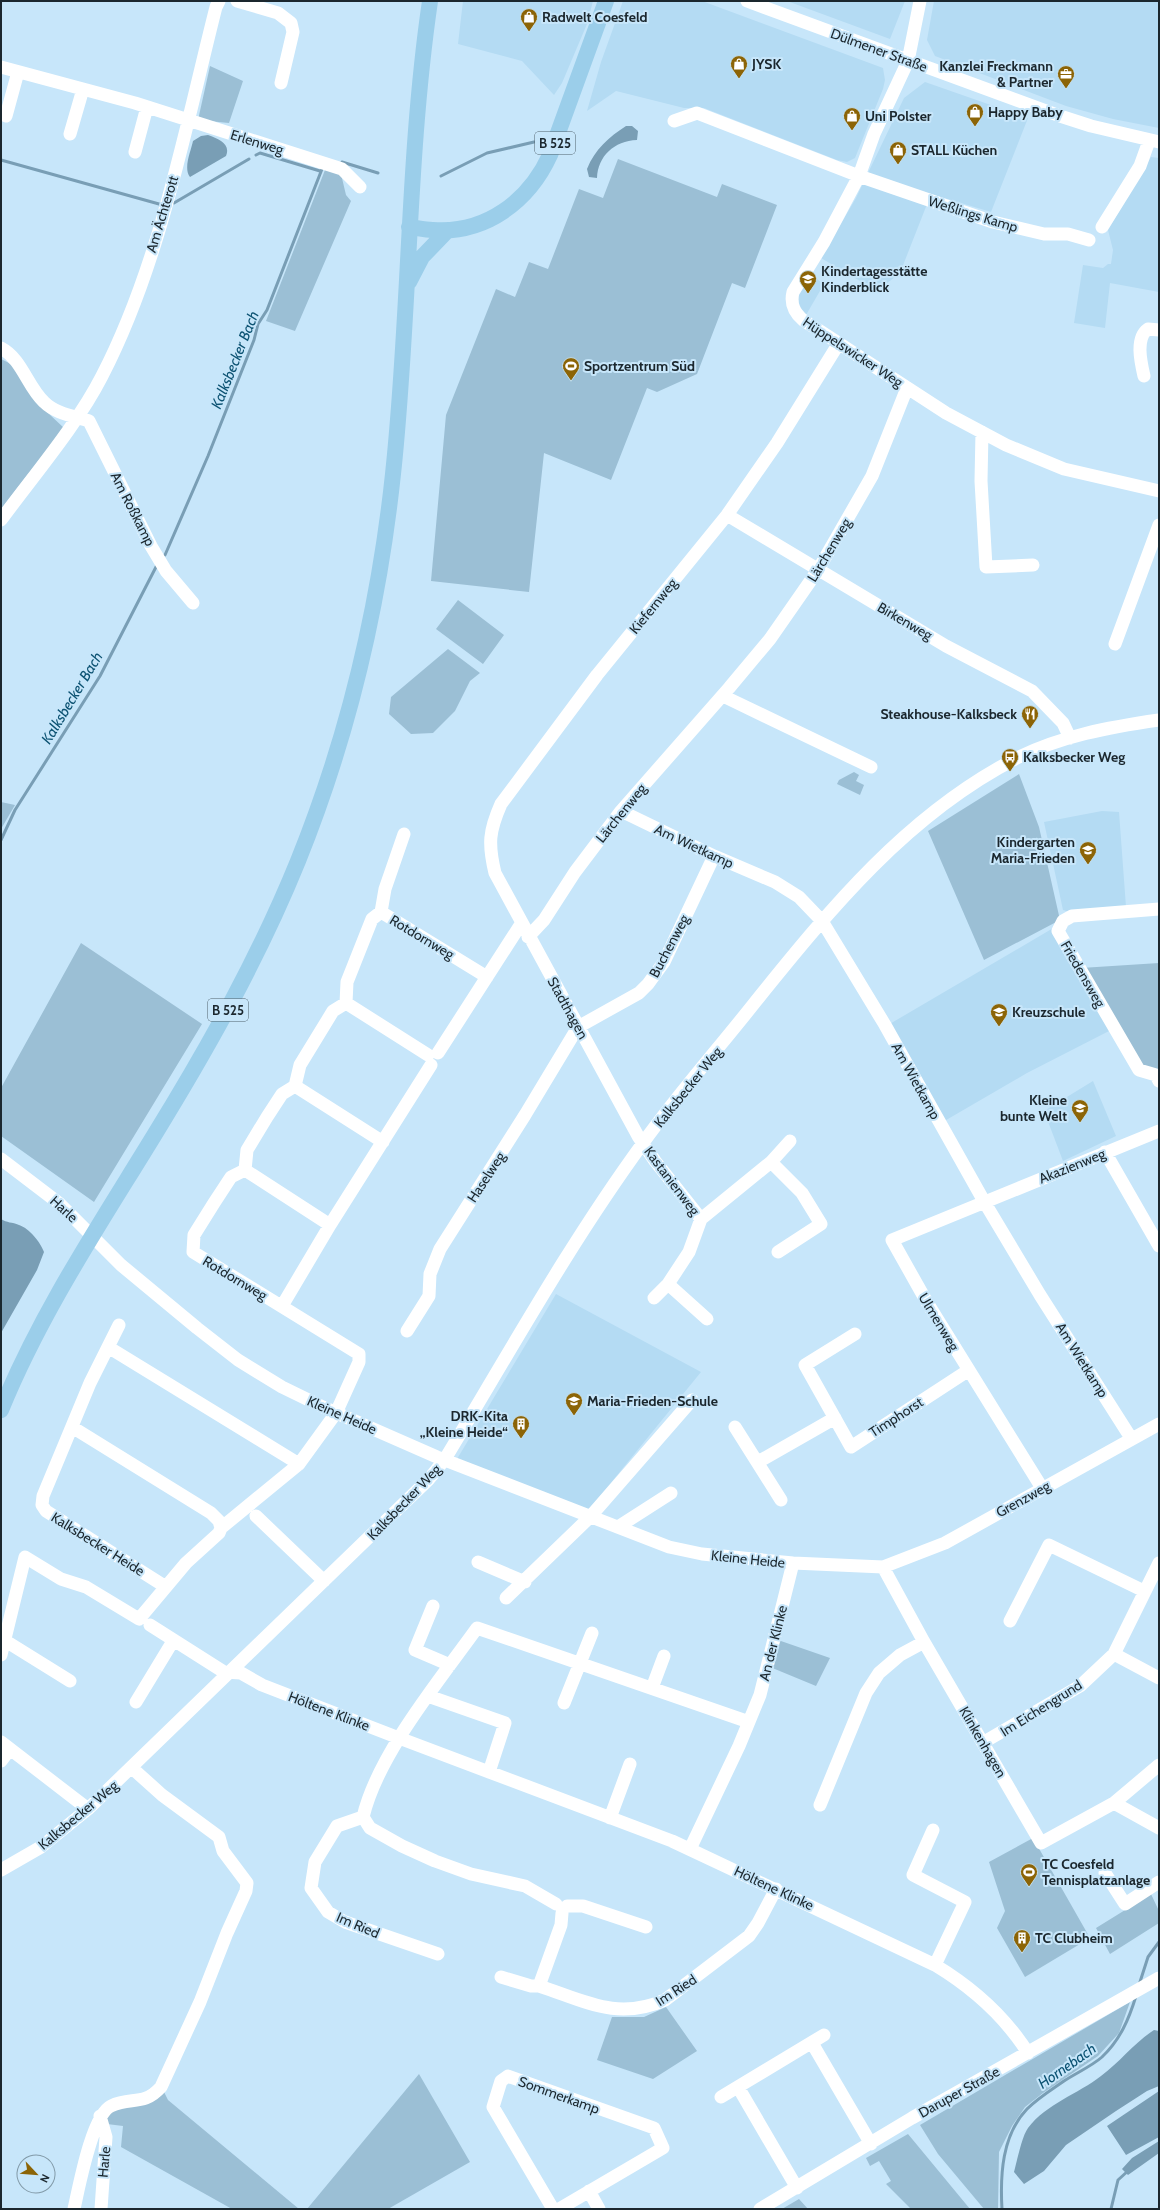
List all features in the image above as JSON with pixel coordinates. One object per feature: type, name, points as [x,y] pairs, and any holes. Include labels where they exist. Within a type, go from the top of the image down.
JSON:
[{"type":"main road","name":"B 525","points":[[1,1410],[27,1353],[81,1252],[156,1132],[228,1010],[269,928],[299,859],[324,788],[357,678],[383,551],[398,426],[418,97],[430,1]]},
{"type":"main road","name":"B 525","points":[[409,227],[448,230],[475,225],[496,217],[521,199],[534,183],[550,155],[605,3]]},
{"type":"main road","points":[[405,293],[412,273],[422,257],[448,230]]},
{"type":"street","name":"Am Ächterott","points":[[1,520],[77,417],[102,377],[131,311],[165,209],[216,7],[219,1]]},
{"type":"street","points":[[237,1],[278,13],[291,23],[293,32],[281,82]]},
{"type":"street","name":"Dülmener Straße","points":[[747,1],[1084,124],[1154,141],[1102,227]]},
{"type":"street","points":[[859,176],[874,134],[908,61],[920,1]]},
{"type":"street","name":"Erlenweg","points":[[1,66],[147,107],[342,169],[360,188]]},
{"type":"street","points":[[6,116],[18,72]]},
{"type":"street","points":[[70,134],[83,89]]},
{"type":"street","points":[[135,152],[147,107]]},
{"type":"street","name":"Weßlings Kamp","points":[[674,121],[697,113],[859,176],[993,222],[1044,234],[1068,234],[1089,240]]},
{"type":"street","name":"Hüppelswicker Weg","points":[[859,176],[824,242],[793,292],[792,298],[794,310],[797,315],[907,388],[1006,445],[1064,469],[1159,491]]},
{"type":"street","points":[[1144,376],[1140,358],[1142,336],[1148,329],[1159,330]]},
{"type":"street","name":"Kiefernweg","points":[[495,873],[489,841],[492,824],[501,804],[598,675],[727,515],[776,443],[839,344]]},
{"type":"street","points":[[1,348],[8,352],[16,362],[43,402],[60,412],[77,417]]},
{"type":"street","name":"Lärchenweg","points":[[528,937],[544,920],[575,872],[621,811],[723,696],[770,639],[818,570],[872,476],[907,388]]},
{"type":"street","name":"Am Roßkamp","points":[[77,417],[90,422],[151,546],[166,571],[193,603]]},
{"type":"street","points":[[982,432],[981,481],[986,567],[1033,565]]},
{"type":"street","name":"Birkenweg","points":[[727,515],[946,646],[1032,691],[1063,723],[1070,738]]},
{"type":"street","points":[[1115,644],[1159,525]]},
{"type":"street","points":[[723,696],[871,767]]},
{"type":"street","name":"Kalksbecker Weg","points":[[1,1870],[40,1847],[88,1809],[429,1479],[445,1459],[564,1261],[643,1142],[822,920],[886,852],[913,827],[942,806],[979,780],[1015,759],[1070,738],[1120,726],[1159,720]]},
{"type":"street","name":"Am Wietkamp","points":[[621,811],[714,856],[775,882],[799,897],[822,920],[885,1025],[985,1203],[1040,1295],[1132,1438]]},
{"type":"street","points":[[381,912],[385,889],[404,834]]},
{"type":"street","name":"Buchenweg","points":[[578,1027],[639,993],[655,975],[664,962],[714,856]]},
{"type":"street","name":"Stadthagen","points":[[495,873],[528,937],[643,1142]]},
{"type":"street","name":"Friedensweg","points":[[1159,909],[1072,916],[1063,921],[1058,931],[1139,1070],[1156,1075],[1159,1081]]},
{"type":"street","name":"Rotdornweg","points":[[346,1003],[347,982],[372,919],[381,912],[487,977]]},
{"type":"street","name":"Rotdornweg","points":[[282,1306],[330,1225],[383,1142],[432,1058],[521,924]]},
{"type":"street","points":[[330,1225],[245,1170],[247,1150],[282,1094],[296,1086],[300,1065],[333,1011],[346,1003],[432,1058]]},
{"type":"street","name":"Haselweg","points":[[407,1331],[429,1296],[430,1274],[440,1249],[526,1116],[578,1027]]},
{"type":"street","points":[[296,1086],[383,1142]]},
{"type":"street","name":"Akazienweg","points":[[985,1203],[1105,1152],[1159,1131]]},
{"type":"street","name":"Kastanienweg","points":[[654,1298],[668,1284],[689,1252],[701,1219],[771,1162],[790,1141]]},
{"type":"street","name":"Kastanienweg","points":[[643,1142],[655,1161],[701,1219]]},
{"type":"street","points":[[1105,1152],[1159,1246]]},
{"type":"street","name":"Harle","points":[[1,1159],[60,1204],[121,1265]]},
{"type":"street","points":[[771,1162],[802,1193],[821,1224],[778,1252]]},
{"type":"street","name":"Rotdornweg","points":[[245,1170],[231,1177],[214,1203],[194,1236],[193,1252],[359,1354],[359,1362],[336,1413]]},
{"type":"street","name":"Ulmenweg","points":[[985,1203],[892,1240],[969,1370],[1042,1488]]},
{"type":"street","name":"Kleine Heide","points":[[121,1265],[238,1360],[282,1387],[336,1413],[445,1459],[590,1517],[669,1547],[702,1554],[793,1563],[883,1567]]},
{"type":"street","points":[[668,1284],[707,1319]]},
{"type":"street","name":"Kalksbecker Heide","points":[[119,1325],[72,1427],[43,1496],[42,1506],[46,1511],[166,1587]]},
{"type":"street","name":"Timphorst","points":[[854,1334],[805,1365],[851,1447],[969,1370]]},
{"type":"street","points":[[108,1347],[299,1464]]},
{"type":"street","points":[[506,1598],[525,1582],[590,1517],[692,1400]]},
{"type":"street","points":[[1,1655],[25,1557],[61,1579],[86,1587],[139,1619],[186,1562],[219,1532],[221,1528],[299,1464],[336,1413]]},
{"type":"street","points":[[758,1462],[835,1418]]},
{"type":"street","name":"Grenzweg","points":[[883,1567],[945,1544],[1042,1488],[1159,1424]]},
{"type":"street","points":[[72,1427],[211,1513],[219,1521],[221,1528]]},
{"type":"street","points":[[735,1427],[781,1500]]},
{"type":"street","points":[[618,1528],[671,1493]]},
{"type":"street","points":[[256,1516],[324,1581]]},
{"type":"street","points":[[1010,1621],[1049,1545],[1144,1591]]},
{"type":"street","points":[[478,1562],[525,1582]]},
{"type":"street","name":"An der Klinke","points":[[690,1849],[749,1722],[766,1674],[793,1563]]},
{"type":"street","name":"Im Eichengrund","points":[[984,1742],[1080,1686],[1114,1654],[1159,1563]]},
{"type":"street","name":"Klinkenhagen","points":[[883,1567],[924,1642],[984,1742],[1041,1843],[1114,1803]]},
{"type":"street","points":[[433,1606],[415,1650],[450,1665]]},
{"type":"street","name":"Höltene Klinke","points":[[150,1624],[173,1641],[224,1672],[241,1673],[262,1685],[690,1849],[935,1965],[963,1981],[996,2010],[1028,2053]]},
{"type":"street","points":[[646,1927],[583,1906],[562,1908],[525,1886],[471,1874],[415,1852],[370,1828],[363,1817],[367,1800],[399,1738],[477,1628],[749,1722]]},
{"type":"street","points":[[564,1703],[592,1633]]},
{"type":"street","points":[[4,1640],[70,1680]]},
{"type":"street","points":[[136,1702],[173,1641]]},
{"type":"street","points":[[820,1805],[866,1693],[879,1673],[900,1655],[924,1642]]},
{"type":"street","points":[[1114,1654],[1159,1678]]},
{"type":"street","points":[[652,1688],[664,1656]]},
{"type":"street","points":[[428,1696],[505,1723],[489,1772]]},
{"type":"street","points":[[1,1761],[5,1746],[88,1809]]},
{"type":"street","points":[[610,1818],[630,1764]]},
{"type":"street","points":[[1159,1765],[1114,1803],[1159,1828]]},
{"type":"street","points":[[74,2209],[94,2130],[100,2116],[110,2106],[152,2097],[161,2087],[200,2002],[226,1933],[246,1892],[247,1883],[223,1851],[219,1837],[162,1795],[132,1768]]},
{"type":"street","name":"Im Ried","points":[[363,1817],[336,1826],[315,1862],[311,1888],[328,1912],[345,1922],[438,1954]]},
{"type":"street","points":[[933,1830],[913,1875],[965,1902],[935,1965]]},
{"type":"street","points":[[1105,1873],[1125,1904],[1159,1882]]},
{"type":"street","name":"Im Ried","points":[[501,1977],[531,1986],[540,1986],[609,2010],[642,2009],[665,2000],[749,1936],[758,1923],[776,1889]]},
{"type":"street","points":[[540,1986],[560,1925],[562,1908]]},
{"type":"street","name":"Daruper Straße","points":[[760,2209],[871,2144],[912,2118],[1159,1978]]},
{"type":"street","points":[[721,2097],[812,2043],[824,2034]]},
{"type":"street","points":[[812,2043],[871,2144]]},
{"type":"street","name":"Sommerkamp","points":[[553,2209],[493,2107],[501,2081],[508,2076],[654,2128],[663,2148],[559,2209]]},
{"type":"street","points":[[738,2088],[797,2188]]},
{"type":"street","name":"Harle","points":[[100,2116],[106,2137],[101,2209]]},
{"type":"street","points":[[589,2191],[599,2209]]},
{"type":"shaded area","points":[[463,1],[593,1],[587,24],[562,83],[554,95],[522,61],[458,44]]},
{"type":"shaded area","points":[[623,1],[702,1],[883,68],[885,80],[883,89],[855,158],[847,162],[837,160],[704,108],[684,108],[616,91],[587,111],[601,62]]},
{"type":"shaded area","points":[[787,1],[905,1],[890,39]]},
{"type":"shaded area","points":[[934,1],[1159,1],[1159,128],[1113,119],[1066,106],[935,56],[927,40]]},
{"type":"shaded area","points":[[210,66],[243,81],[229,123],[198,120]]},
{"type":"shaded area","points":[[925,82],[1028,118],[991,212],[931,194],[900,273],[877,291],[821,258],[856,198],[904,98]]},
{"type":"shaded area","points":[[626,126],[632,126],[638,131],[637,140],[621,143],[614,147],[600,163],[597,178],[589,177],[587,169],[594,155],[608,139]]},
{"type":"shaded area","points":[[208,135],[223,142],[227,148],[226,156],[190,177],[187,164],[193,141],[201,136]]},
{"type":"shaded area","points":[[1151,157],[1159,158],[1159,292],[1110,283],[1105,328],[1074,323],[1083,265],[1103,268],[1108,264],[1111,264],[1113,250],[1108,230]]},
{"type":"shaded area","name":"Sportzentrum Süd","points":[[618,159],[717,197],[722,184],[777,205],[745,288],[732,283],[697,374],[657,392],[647,388],[611,480],[544,453],[529,592],[431,581],[446,415],[496,289],[515,297],[529,262],[548,269],[579,189],[603,198]]},
{"type":"shaded area","points":[[325,170],[341,174],[346,195],[351,201],[295,331],[266,321]]},
{"type":"shaded area","name":"Kindertagesstätte Kinderblick","points":[[811,275],[824,284],[806,315],[800,308],[798,297]]},
{"type":"shaded area","points":[[1,359],[19,368],[48,413],[64,428],[1,509]]},
{"type":"shaded area","points":[[458,600],[504,635],[483,664],[436,629]]},
{"type":"shaded area","points":[[448,649],[480,673],[470,681],[455,711],[433,733],[411,734],[389,714],[391,697]]},
{"type":"shaded area","points":[[854,772],[859,775],[856,781],[864,785],[860,795],[837,784],[839,780]]},
{"type":"shaded area","points":[[1019,774],[1039,827],[1060,920],[984,960],[928,831]]},
{"type":"shaded area","points":[[1,802],[15,805],[1,829]]},
{"type":"shaded area","name":"Kindergarten Maria-Frieden","points":[[1102,811],[1119,812],[1126,907],[1070,912],[1063,910],[1044,822]]},
{"type":"shaded area","name":"Kreuzschule","points":[[1055,927],[1111,1030],[1027,1073],[941,1123],[888,1025]]},
{"type":"shaded area","points":[[81,943],[202,1024],[94,1202],[1,1136],[1,1088]]},
{"type":"shaded area","points":[[1159,963],[1159,1073],[1139,1069],[1081,968]]},
{"type":"shaded area","name":"Kleine bunte Welt","points":[[1093,1081],[1116,1136],[1063,1161],[1044,1111]]},
{"type":"shaded area","points":[[1,1219],[19,1225],[31,1232],[44,1252],[37,1270],[1,1333]]},
{"type":"shaded area","name":"Maria-Frieden-Schule","points":[[556,1294],[701,1372],[588,1511],[457,1459]]},
{"type":"shaded area","points":[[778,1640],[830,1658],[816,1686],[770,1667]]},
{"type":"shaded area","name":"TC Coesfeld Tennisplatzanlage","points":[[1033,1838],[1090,1938],[1025,1977],[997,1928],[1005,1911],[989,1862]]},
{"type":"shaded area","points":[[1151,1894],[1159,1911],[1159,1923],[1110,1954],[1096,1928]]},
{"type":"shaded area","points":[[1130,2002],[1119,2033],[1098,2056],[1025,2107],[1012,2126],[999,2152],[998,2209],[984,2209],[938,2154],[920,2125]]},
{"type":"shaded area","points":[[666,2007],[697,2051],[653,2079],[597,2060],[612,2017],[644,2017]]},
{"type":"shaded area","points":[[1154,2030],[1159,2031],[1159,2086],[1147,2091],[1066,2145],[1044,2171],[1024,2184],[1014,2172],[1028,2128],[1044,2112],[1101,2076]]},
{"type":"shaded area","points":[[419,2074],[470,2162],[388,2209],[307,2209]]},
{"type":"shaded area","points":[[1159,2091],[1159,2137],[1126,2155],[1107,2126]]},
{"type":"shaded area","points":[[164,2092],[168,2100],[299,2209],[232,2209],[121,2147],[123,2126],[107,2124],[104,2116],[111,2109]]},
{"type":"shaded area","points":[[908,2134],[970,2209],[911,2209],[886,2184],[891,2181],[879,2161],[870,2166],[866,2158]]},
{"type":"shaded area","points":[[1159,2141],[1159,2153],[1128,2175],[1122,2169],[1132,2158]]},
{"type":"shaded area","points":[[799,2199],[808,2209],[782,2209]]},
{"type":"waterway","points":[[441,176],[487,153],[534,142]]},
{"type":"waterway","points":[[256,155],[260,153],[320,171]]},
{"type":"waterway","points":[[174,203],[249,159]]},
{"type":"waterway","points":[[1,160],[159,204]]},
{"type":"waterway","points":[[342,162],[378,173]]},
{"type":"waterway","name":"Kalksbecker Bach","points":[[165,555],[208,456],[254,340],[258,324],[267,310],[322,169]]},
{"type":"waterway","name":"Kalksbecker Bach","points":[[1,840],[15,810],[100,676],[157,565]]},
{"type":"waterway","name":"Hornebach","points":[[1139,1985],[1148,1957],[1159,1942]]},
{"type":"waterway","name":"Hornebach","points":[[1002,2209],[1002,2169],[1004,2156],[1012,2131],[1019,2119],[1027,2109],[1040,2098],[1102,2057],[1114,2044],[1123,2029],[1136,1996]]},
{"type":"waterway","points":[[1111,2209],[1118,2180],[1129,2170]]},
{"type":"place","name":"Radwelt Coesfeld","points":[[529,32]]},
{"type":"place","name":"JYSK","points":[[739,79]]},
{"type":"place","name":"Kanzlei Freckmann & Partner","points":[[1066,89]]},
{"type":"place","name":"Happy Baby","points":[[975,127]]},
{"type":"place","name":"Uni Polster","points":[[852,131]]},
{"type":"place","name":"STALL Küchen","points":[[898,165]]},
{"type":"place","name":"Kindertagesstätte Kinderblick","points":[[808,294]]},
{"type":"place","name":"Sportzentrum Süd","points":[[571,381]]},
{"type":"place","name":"Steakhouse-Kalksbeck","points":[[1030,729]]},
{"type":"place","name":"Kalksbecker Weg","points":[[1010,772]]},
{"type":"place","name":"Kindergarten Maria-Frieden","points":[[1088,865]]},
{"type":"place","name":"Kreuzschule","points":[[999,1027]]},
{"type":"place","name":"Kleine bunte Welt","points":[[1080,1123]]},
{"type":"place","name":"Maria-Frieden-Schule","points":[[574,1416]]},
{"type":"place","name":"DRK-Kita „Kleine Heide“","points":[[521,1439]]},
{"type":"place","name":"TC Coesfeld Tennisplatzanlage","points":[[1029,1887]]},
{"type":"place","name":"TC Clubheim","points":[[1022,1953]]}]
